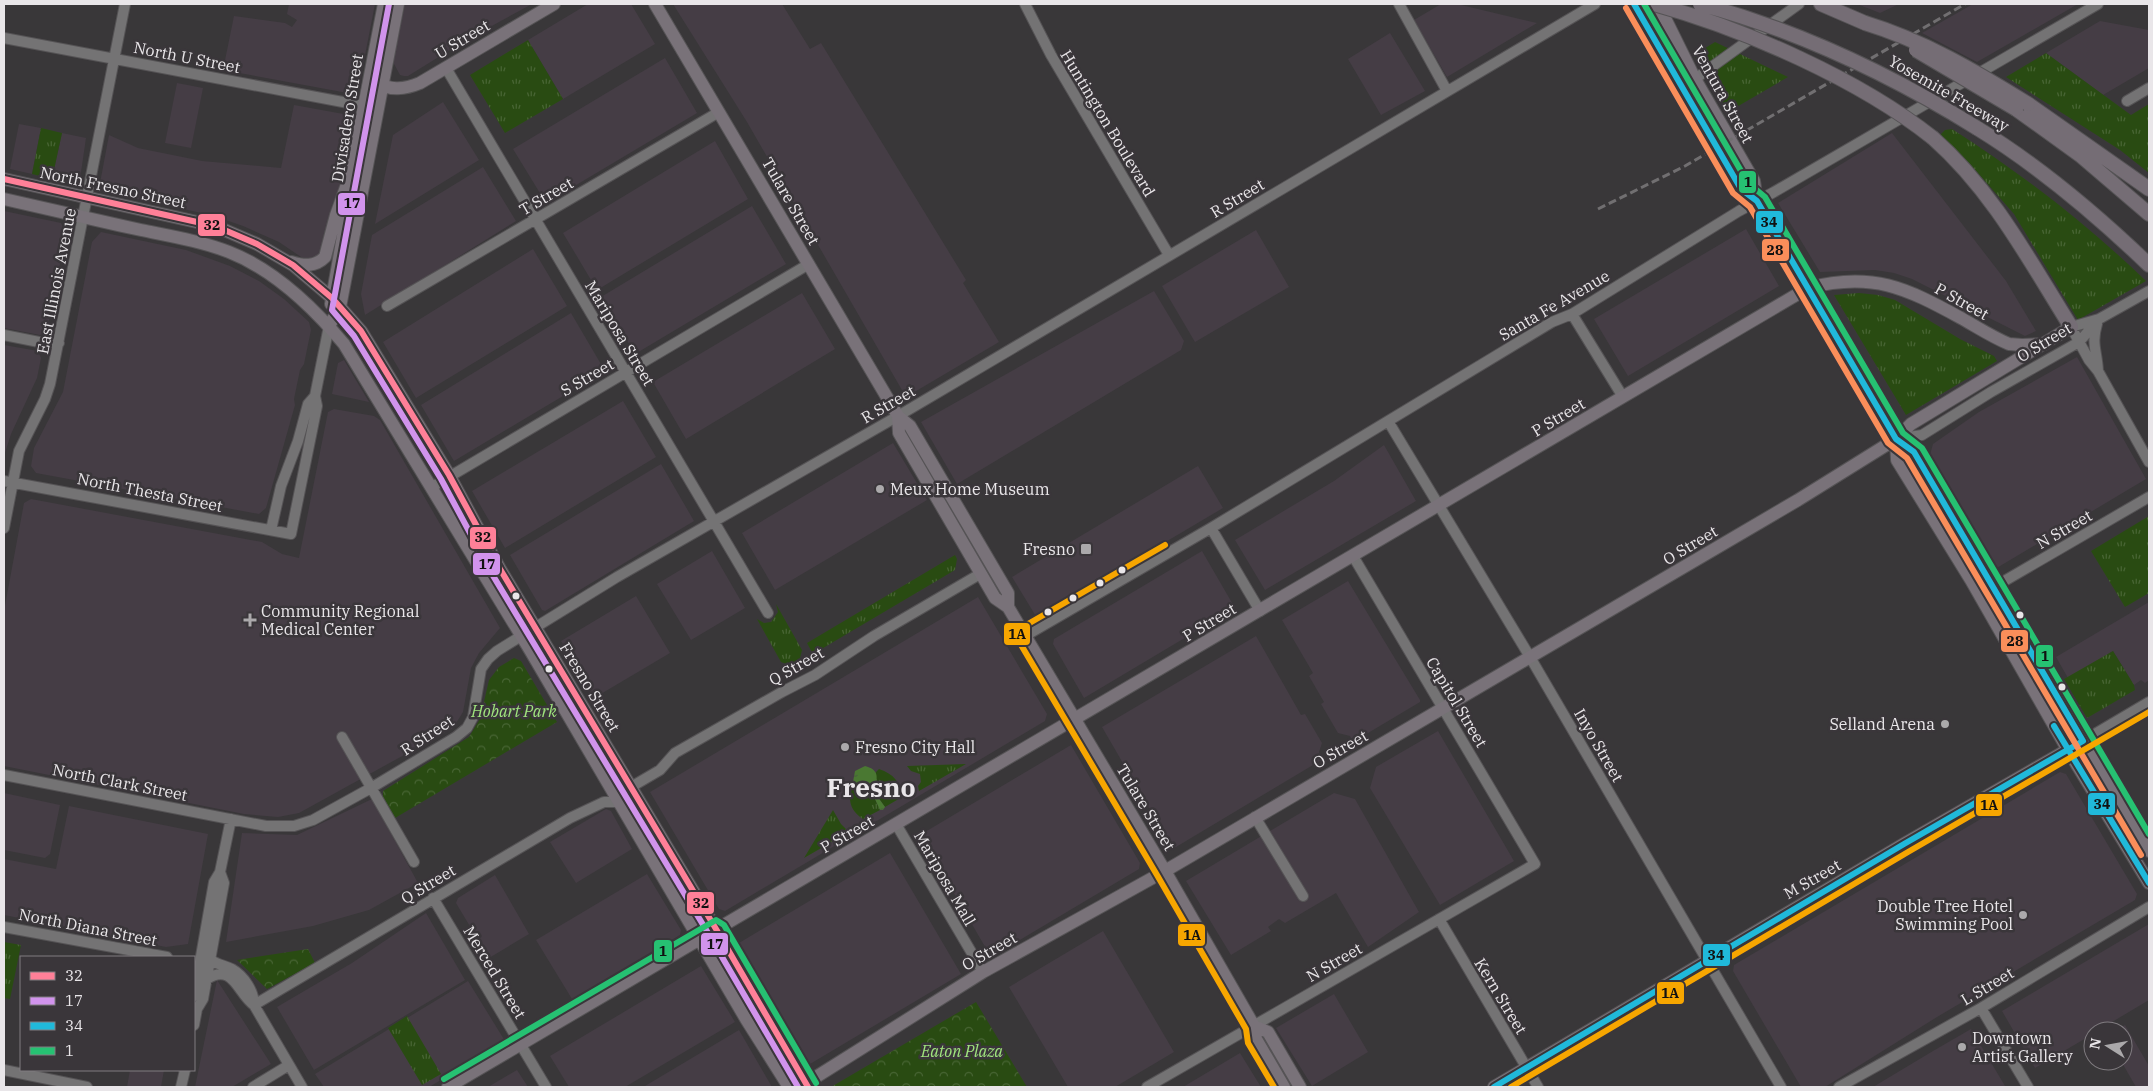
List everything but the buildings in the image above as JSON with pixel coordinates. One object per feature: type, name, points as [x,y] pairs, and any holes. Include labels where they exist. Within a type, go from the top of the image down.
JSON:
[{"type":"highway","points":[[1656,4],[1736,32],[1817,68],[1879,101],[1933,138],[1965,167],[1986,193],[2071,327]]},
{"type":"highway","name":"Yosemite Freeway","points":[[1700,4],[1768,25],[1849,58],[1936,102],[2057,184],[2149,265]]},
{"type":"highway","points":[[1821,4],[1865,24],[1904,36],[1938,51],[2149,189]]},
{"type":"highway","name":"Yosemite Freeway","points":[[2022,107],[2149,214]]},
{"type":"main road","name":"Divisadero Street","points":[[329,326],[364,189],[398,4]]},
{"type":"main road","name":"U Street","points":[[383,85],[403,88],[411,87],[554,4]]},
{"type":"main road","name":"Tulare Street","points":[[655,4],[898,416],[910,426],[1008,593],[1008,607]]},
{"type":"main road","name":"Ventura Street","points":[[1634,4],[1741,189],[1757,201]]},
{"type":"main road","name":"Ventura Street","points":[[1656,4],[1695,79],[1754,181],[1757,201],[1896,439],[1914,452],[2149,851]]},
{"type":"main road","name":"Divisadero Street","points":[[336,303],[352,173],[384,7]]},
{"type":"main road","points":[[383,85],[377,76],[384,41],[384,7]]},
{"type":"main road","points":[[364,106],[368,121],[362,160],[364,189]]},
{"type":"main road","points":[[285,260],[308,265],[318,263],[325,257],[336,215],[352,173]]},
{"type":"main road","name":"North Fresno Street","points":[[4,179],[215,226],[257,244],[285,260],[336,303]]},
{"type":"main road","points":[[4,198],[84,218],[195,242],[230,252],[270,275],[290,290],[329,326]]},
{"type":"main road","name":"P Street","points":[[448,1087],[1808,288],[1844,281],[1884,284],[1915,294],[2000,340],[2022,345],[2044,344]]},
{"type":"main road","name":"Fresno Street","points":[[336,303],[361,331],[449,475],[500,569],[716,929],[804,1086]]},
{"type":"main road","name":"Fresno Street","points":[[329,326],[344,344],[432,487],[621,802],[746,1019],[789,1087]]},
{"type":"main road","name":"O Street","points":[[804,1086],[983,972],[1165,871],[1442,707],[1792,504],[1896,439],[1911,424],[2071,327]]},
{"type":"main road","name":"P Street","points":[[2000,340],[2007,347],[2010,365]]},
{"type":"main road","name":"Tulare Street","points":[[898,416],[899,433],[980,574],[995,598],[1008,607],[1165,871],[1254,1026],[1256,1039],[1284,1087]]},
{"type":"main road","name":"Ventura Street","points":[[1896,439],[1898,460],[2068,750],[2149,883]]},
{"type":"main road","name":"M Street","points":[[1494,1087],[1706,960],[2084,741]]},
{"type":"main road","name":"Tulare Street","points":[[1254,1026],[1268,1032],[1300,1087]]},
{"type":"street","name":"East Illinois Avenue","points":[[4,528],[8,481],[21,445],[45,399],[50,384],[125,4]]},
{"type":"street","name":"Huntington Boulevard","points":[[1025,4],[1051,55],[1169,255]]},
{"type":"street","points":[[1399,4],[1447,91]]},
{"type":"street","name":"R Street","points":[[231,819],[266,826],[294,826],[313,820],[372,788],[462,732],[473,717],[478,678],[492,655],[617,577],[898,416],[1595,4]]},
{"type":"street","points":[[1695,79],[1800,4]]},
{"type":"street","name":"Santa Fe Avenue","points":[[1025,636],[1212,528],[1552,322],[1572,314],[1757,201],[2098,4]]},
{"type":"street","name":"North U Street","points":[[4,38],[364,106]]},
{"type":"street","name":"Mariposa Street","points":[[446,68],[768,613]]},
{"type":"street","points":[[2127,101],[2149,88]]},
{"type":"street","name":"T Street","points":[[387,306],[719,112]]},
{"type":"street","name":"S Street","points":[[432,487],[449,475],[809,264]]},
{"type":"street","name":"O Street","points":[[2071,327],[2099,319],[2149,291]]},
{"type":"street","points":[[1572,314],[1623,397]]},
{"type":"street","points":[[2098,371],[2098,358],[2093,345],[2099,319]]},
{"type":"street","name":"O Street","points":[[1896,439],[1922,435],[1991,392],[2080,342],[2099,319]]},
{"type":"street","points":[[271,530],[281,486],[298,441],[308,404],[315,396],[329,326]]},
{"type":"street","points":[[2071,327],[2149,462]]},
{"type":"street","points":[[4,335],[44,343],[59,343]]},
{"type":"street","name":"North Thesta Street","points":[[8,481],[290,534],[318,406],[315,396]]},
{"type":"street","name":"Inyo Street","points":[[1388,421],[1530,656],[1781,1087]]},
{"type":"street","name":"N Street","points":[[1994,587],[2149,497]]},
{"type":"street","points":[[1212,528],[1260,611]]},
{"type":"street","name":"Capitol Street","points":[[1353,556],[1535,864]]},
{"type":"street","name":"Q Street","points":[[631,787],[660,770],[675,753],[782,692],[815,676],[874,636],[980,574]]},
{"type":"street","name":"M Street","points":[[2084,741],[2149,702]]},
{"type":"street","points":[[342,737],[414,862]]},
{"type":"street","name":"North Clark Street","points":[[4,775],[231,819]]},
{"type":"street","name":"Q Street","points":[[254,1005],[570,818],[604,802],[621,802]]},
{"type":"street","points":[[1256,817],[1303,896]]},
{"type":"street","points":[[195,1001],[203,999],[199,974],[214,882],[220,872],[231,819]]},
{"type":"street","name":"Mariposa Mall","points":[[896,824],[983,972]]},
{"type":"street","name":"N Street","points":[[1147,1087],[1535,864]]},
{"type":"street","points":[[199,974],[210,959],[224,883],[220,872]]},
{"type":"street","name":"Merced Street","points":[[434,898],[546,1087]]},
{"type":"street","name":"L Street","points":[[1839,1087],[1980,1008],[2149,907]]},
{"type":"street","name":"Kern Street","points":[[1439,919],[1538,1087]]},
{"type":"street","name":"North Diana Street","points":[[4,927],[162,956]]},
{"type":"street","points":[[210,959],[233,970],[242,978],[254,996],[254,1005]]},
{"type":"street","points":[[199,974],[228,976],[238,984],[247,1000],[254,1005],[302,1087]]},
{"type":"street","points":[[1980,1008],[2028,1087]]},
{"type":"street","points":[[254,1087],[288,1065]]},
{"type":"street","points":[[4,1070],[87,1087]]},
{"type":"street","points":[[182,1087],[185,1071]]},
{"type":"shaded area","points":[[289,4],[375,4],[358,91],[353,94],[223,70],[234,16],[285,23],[292,27],[297,20],[287,14]]},
{"type":"shaded area","points":[[405,4],[532,4],[466,40],[408,76],[404,76],[400,75],[393,62]]},
{"type":"shaded area","points":[[588,4],[631,4],[655,44],[563,99],[528,40]]},
{"type":"shaded area","points":[[673,4],[782,4],[810,49],[821,43],[966,280],[963,283],[999,342],[906,397],[747,122]]},
{"type":"shaded area","points":[[1441,4],[1457,4],[1537,23],[1447,77],[1414,20]]},
{"type":"shaded area","points":[[1857,4],[1899,4],[1880,13]]},
{"type":"shaded area","points":[[1973,4],[2078,4],[1977,62],[1922,33]]},
{"type":"shaded area","points":[[2100,21],[2149,30],[2149,68],[2103,95],[2046,53]]},
{"type":"shaded area","points":[[1390,33],[1425,91],[1381,115],[1348,59]]},
{"type":"shaded area","points":[[665,58],[697,113],[546,203],[513,149]]},
{"type":"shaded area","points":[[177,83],[203,88],[191,148],[165,143]]},
{"type":"shaded area","points":[[443,102],[479,160],[375,224],[393,135]]},
{"type":"shaded area","points":[[294,105],[349,115],[352,120],[341,182],[332,205],[322,252],[313,259],[304,259],[279,242],[243,226],[211,215],[104,192],[100,183],[109,135],[138,148],[202,161],[281,168]]},
{"type":"shaded area","points":[[19,124],[41,128],[32,174],[10,169]]},
{"type":"shaded area","points":[[62,133],[86,138],[80,179],[75,184],[52,179]]},
{"type":"shaded area","points":[[1892,133],[2006,281],[2036,331],[2025,336],[1912,279],[1894,273],[1875,270],[1820,272],[1778,203]]},
{"type":"shaded area","points":[[715,141],[748,199],[597,290],[563,233]]},
{"type":"shaded area","points":[[483,167],[516,221],[365,315],[361,294],[372,235]]},
{"type":"shaded area","points":[[752,206],[786,264],[635,354],[601,297]]},
{"type":"shaded area","points":[[4,211],[61,223],[66,233],[47,331],[40,335],[4,328]]},
{"type":"shaded area","points":[[1746,229],[1779,286],[1628,376],[1594,319]]},
{"type":"shaded area","points":[[1256,230],[1289,287],[1195,342],[1162,286]]},
{"type":"shaded area","points":[[101,232],[186,250],[230,266],[259,281],[284,299],[309,322],[311,330],[304,364],[300,370],[294,399],[295,405],[266,508],[259,514],[36,473],[31,466],[34,448],[63,392],[92,242]]},
{"type":"shaded area","points":[[533,249],[567,306],[416,398],[383,342]]},
{"type":"shaded area","points":[[1154,291],[1184,341],[1181,350],[957,484],[921,422]]},
{"type":"shaded area","points":[[802,293],[835,349],[686,439],[653,382]]},
{"type":"shaded area","points":[[571,313],[605,371],[454,461],[421,405]]},
{"type":"shaded area","points":[[4,345],[38,351],[41,358],[37,378],[11,434],[4,456]]},
{"type":"shaded area","points":[[2077,357],[2146,479],[1995,569],[1930,455],[1933,444],[1979,412]]},
{"type":"shaded area","points":[[344,360],[369,402],[332,394],[338,363]]},
{"type":"shaded area","points":[[623,401],[656,457],[505,548],[472,491]]},
{"type":"shaded area","name":"Community Regional Medical Center","points":[[334,409],[374,416],[380,420],[500,628],[479,653],[471,668],[463,712],[453,728],[299,813],[278,817],[244,814],[4,766],[4,611],[24,503],[31,499],[262,542],[282,554],[299,558],[328,412]]},
{"type":"shaded area","points":[[893,443],[927,500],[775,590],[742,533]]},
{"type":"shaded area","points":[[1384,445],[1416,501],[1265,590],[1235,540],[1334,481]]},
{"type":"shaded area","points":[[661,464],[694,521],[545,611],[542,610],[510,555]]},
{"type":"shaded area","points":[[1198,466],[1223,508],[1037,618],[1012,577]]},
{"type":"shaded area","points":[[712,551],[745,608],[691,640],[657,584]]},
{"type":"shaded area","points":[[1202,551],[1235,608],[1084,698],[1053,644],[1054,639]]},
{"type":"shaded area","points":[[1348,581],[1420,700],[1420,702],[1353,742],[1350,736],[1338,733],[1321,704],[1324,702],[1309,676],[1313,673],[1282,620]]},
{"type":"shaded area","points":[[636,596],[670,653],[594,698],[561,641]]},
{"type":"shaded area","points":[[978,597],[1047,714],[1045,721],[725,911],[719,909],[650,792]]},
{"type":"shaded area","points":[[2149,602],[2149,680],[2145,683],[2141,680],[2134,685],[2113,651],[2068,678],[2056,657]]},
{"type":"shaded area","points":[[1256,636],[1301,715],[1305,714],[1322,743],[1319,752],[1323,759],[1176,847],[1171,846],[1102,727]]},
{"type":"shaded area","points":[[1438,731],[1514,861],[1440,905],[1370,788],[1376,767]]},
{"type":"shaded area","points":[[1071,745],[1140,863],[1139,869],[991,957],[920,835]]},
{"type":"shaded area","points":[[2060,772],[2066,774],[2137,894],[2135,900],[1937,1017],[1825,1087],[1801,1087],[1733,971],[1734,965]]},
{"type":"shaded area","points":[[4,793],[60,805],[50,854],[45,858],[4,850]]},
{"type":"shaded area","points":[[1334,793],[1355,799],[1419,912],[1368,947],[1336,893],[1285,923],[1279,919],[1268,927],[1271,931],[1231,955],[1186,881]]},
{"type":"shaded area","points":[[372,799],[418,883],[369,910],[313,926],[226,942],[242,833],[297,835]]},
{"type":"shaded area","points":[[69,806],[208,834],[188,944],[166,947],[4,915],[4,859],[56,869]]},
{"type":"shaded area","points":[[606,809],[611,811],[632,849],[576,883],[550,842]]},
{"type":"shaded area","points":[[890,853],[961,974],[810,1064],[739,943]]},
{"type":"shaded area","points":[[647,874],[681,930],[680,935],[572,999],[536,940]]},
{"type":"shaded area","points":[[495,875],[529,934],[489,958],[456,903],[458,898]]},
{"type":"shaded area","points":[[426,913],[465,980],[314,1070],[277,1007],[352,963]]},
{"type":"shaded area","points":[[2149,924],[2149,1000],[2114,1021],[2083,1021],[2083,1040],[2035,1068],[2002,1011]]},
{"type":"shaded area","points":[[1103,931],[1174,1052],[1115,1087],[1068,1087],[1009,987]]},
{"type":"shaded area","points":[[701,966],[735,1022],[625,1087],[569,1087],[550,1056]]},
{"type":"shaded area","points":[[217,980],[271,1064],[232,1087],[195,1087]]},
{"type":"shaded area","points":[[468,981],[505,1041],[465,1066],[429,1087],[324,1087],[315,1074]]},
{"type":"shaded area","points":[[1334,994],[1368,1052],[1312,1086],[1276,1028]]},
{"type":"shaded area","points":[[1971,1029],[2005,1086],[1873,1087],[1933,1051]]},
{"type":"shaded area","points":[[739,1030],[772,1087],[645,1087],[645,1086]]},
{"type":"shaded area","points":[[2133,1039],[2149,1066],[2149,1087],[2136,1087],[2127,1071],[2133,1071]]},
{"type":"shaded area","points":[[1240,1053],[1261,1087],[1183,1087]]},
{"type":"shaded area","points":[[517,1070],[528,1087],[488,1087]]},
{"type":"shaded area","points":[[130,1071],[164,1071],[161,1087],[127,1087]]},
{"type":"green space","points":[[528,40],[563,99],[505,133],[470,75]]},
{"type":"green space","points":[[1715,42],[1788,77],[1728,112],[1694,55]]},
{"type":"green space","points":[[2046,53],[2131,115],[2149,104],[2149,173],[2120,150],[2006,77]]},
{"type":"green space","points":[[41,128],[62,133],[52,179],[32,174]]},
{"type":"green space","points":[[1952,129],[2053,200],[2146,281],[2078,320],[2014,214],[1970,164],[1940,135],[1945,130]]},
{"type":"green space","points":[[1859,293],[1878,295],[1895,300],[1960,339],[1994,356],[1997,361],[1906,415],[1834,295]]},
{"type":"green space","points":[[2149,516],[2149,593],[2125,607],[2091,551]]},
{"type":"green space","points":[[955,555],[957,559],[955,570],[813,654],[807,643]]},
{"type":"green space","points":[[776,604],[802,650],[800,658],[789,665],[781,662],[757,619],[764,623],[771,622],[778,612]]},
{"type":"green space","points":[[2113,651],[2134,685],[2135,690],[2087,718],[2064,679]]},
{"type":"green space","name":"Hobart Park","points":[[514,658],[521,661],[557,722],[395,818],[383,797],[383,791],[469,737],[480,719],[489,680],[499,667]]},
{"type":"green space","points":[[966,764],[919,791],[920,774],[911,771],[907,766]]},
{"type":"green space","points":[[879,769],[889,773],[895,779],[900,787],[902,797],[885,807],[872,789],[875,785],[876,772]]},
{"type":"green space","points":[[854,785],[860,790],[871,790],[880,810],[863,819],[859,816],[850,802],[851,787]]},
{"type":"green space","points":[[833,810],[841,824],[849,832],[804,858]]},
{"type":"green space","points":[[4,942],[21,945],[10,999],[4,998]]},
{"type":"green space","points":[[308,949],[315,963],[267,989],[237,960]]},
{"type":"green space","name":"Eaton Plaza","points":[[976,1002],[1027,1087],[831,1087]]},
{"type":"green space","points":[[407,1016],[441,1074],[422,1085],[388,1028]]},
{"type":"water","points":[[865,766],[873,769],[876,774],[877,778],[872,789],[885,807],[883,810],[880,810],[871,790],[860,790],[853,782],[855,771]]},
{"type":"railway","points":[[1598,209],[1685,166],[1965,4]]},
{"type":"transit line","name":"17","points":[[389,4],[332,310],[354,336],[441,479],[492,574],[708,933],[798,1087]]},
{"type":"transit line","name":"34","points":[[1494,1087],[1904,844],[2083,741],[1914,452],[1896,439],[1757,201],[1741,189],[1634,4]]},
{"type":"transit line","name":"1","points":[[1644,4],[1748,183],[1765,197],[1903,433],[1922,448],[2149,834]]},
{"type":"transit line","name":"28","points":[[1626,8],[1733,193],[1750,207],[1888,443],[1907,458],[2141,855]]},
{"type":"transit line","name":"32","points":[[4,179],[215,226],[257,244],[293,265],[332,298],[361,331],[449,475],[500,569],[716,929],[808,1087]]},
{"type":"transit line","name":"1A","points":[[1165,545],[1021,628],[1017,633],[1017,638],[1246,1029],[1248,1043],[1274,1087]]},
{"type":"transit line","name":"1A","points":[[1511,1087],[2149,712]]},
{"type":"transit line","name":"34","points":[[2054,726],[2149,883]]},
{"type":"transit line","name":"1","points":[[444,1079],[716,920],[724,925],[816,1083]]},
{"type":"place","name":"Meux Home Museum","points":[[880,489]]},
{"type":"place","name":"Fresno","points":[[1086,549]]},
{"type":"place","name":"Community Regional Medical Center","points":[[250,620]]},
{"type":"place","name":"Selland Arena","points":[[1945,724]]},
{"type":"place","name":"Fresno City Hall","points":[[845,747]]},
{"type":"place","name":"Double Tree Hotel Swimming Pool","points":[[2023,915]]},
{"type":"place","name":"Downtown Artist Gallery","points":[[1962,1047]]},
{"type":"district","name":"Fresno","points":[[871,788]]}]
